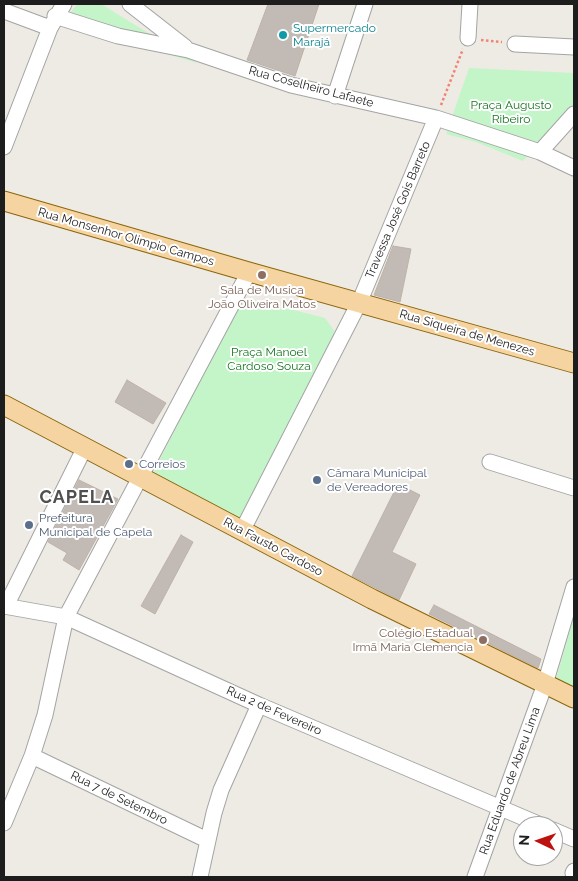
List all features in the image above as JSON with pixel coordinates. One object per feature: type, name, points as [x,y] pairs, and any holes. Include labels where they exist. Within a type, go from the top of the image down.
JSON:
[{"type":"main road","name":"Rua Monsenhor Olimpio Campos","points":[[4,201],[249,272]]},
{"type":"main road","points":[[249,272],[359,303]]},
{"type":"main road","name":"Rua Siqueira de Menezes","points":[[359,303],[574,363]]},
{"type":"main road","name":"Rua Fausto Cardoso","points":[[4,405],[372,598],[574,698]]},
{"type":"street","points":[[4,147],[53,22],[64,4]]},
{"type":"street","points":[[130,4],[188,50]]},
{"type":"street","points":[[335,96],[365,4]]},
{"type":"street","points":[[468,38],[470,4]]},
{"type":"street","points":[[7,12],[188,50]]},
{"type":"street","points":[[514,44],[574,46]]},
{"type":"street","name":"Rua Coselheiro Lafaete","points":[[188,50],[291,85],[436,118],[540,152],[574,168]]},
{"type":"street","points":[[540,152],[574,114]]},
{"type":"street","name":"Travessa José Gois Barreto","points":[[359,303],[436,118]]},
{"type":"street","points":[[4,823],[32,756],[45,715],[66,617],[139,476],[249,272]]},
{"type":"street","points":[[242,531],[359,303]]},
{"type":"street","points":[[5,606],[85,447]]},
{"type":"street","points":[[490,462],[574,488]]},
{"type":"street","name":"Rua Eduardo de Abreu Lima","points":[[475,877],[545,684],[574,587]]},
{"type":"street","name":"Rua 2 de Fevereiro","points":[[5,606],[66,617],[259,706],[519,816]]},
{"type":"street","points":[[200,877],[207,840],[221,790],[259,706]]},
{"type":"street","name":"Rua 7 de Setembro","points":[[32,756],[207,840]]},
{"type":"path","points":[[436,118],[468,38],[514,44]]},
{"type":"green space","points":[[77,4],[101,4],[197,63],[63,23]]},
{"type":"green space","name":"Praça Augusto Ribeiro","points":[[469,68],[574,73],[574,104],[523,161],[476,142],[446,134]]},
{"type":"green space","name":"Praça Manoel Cardoso Souza","points":[[250,299],[325,318],[335,332],[333,346],[236,528],[148,483],[235,312],[244,302]]},
{"type":"green space","points":[[574,615],[574,709],[551,697]]},
{"type":"building","name":"Supermercado Marajá","points":[[268,4],[319,4],[295,76],[247,60]]},
{"type":"building","points":[[393,246],[411,249],[400,302],[374,295]]},
{"type":"building","points":[[127,380],[166,403],[153,424],[115,402]]},
{"type":"building","points":[[79,480],[118,499],[79,570],[63,560],[67,553],[48,542]]},
{"type":"building","points":[[398,484],[420,495],[392,552],[416,564],[399,600],[352,576]]},
{"type":"building","points":[[181,535],[193,542],[155,614],[141,606]]},
{"type":"building","points":[[434,605],[541,659],[538,668],[429,614]]},
{"type":"place","name":"Supermercado Marajá","points":[[283,35]]},
{"type":"place","name":"Sala de Musica João Oliveira Matos","points":[[262,275]]},
{"type":"place","name":"Correios","points":[[129,464]]},
{"type":"place","name":"Câmara Municipal de Vereadores","points":[[317,480]]},
{"type":"place","name":"Prefeitura Municipal de Capela","points":[[29,525]]},
{"type":"place","name":"Colégio Estadual Irmã Maria Clemencia","points":[[483,640]]},
{"type":"district","name":"CAPELA","points":[[77,498]]}]
